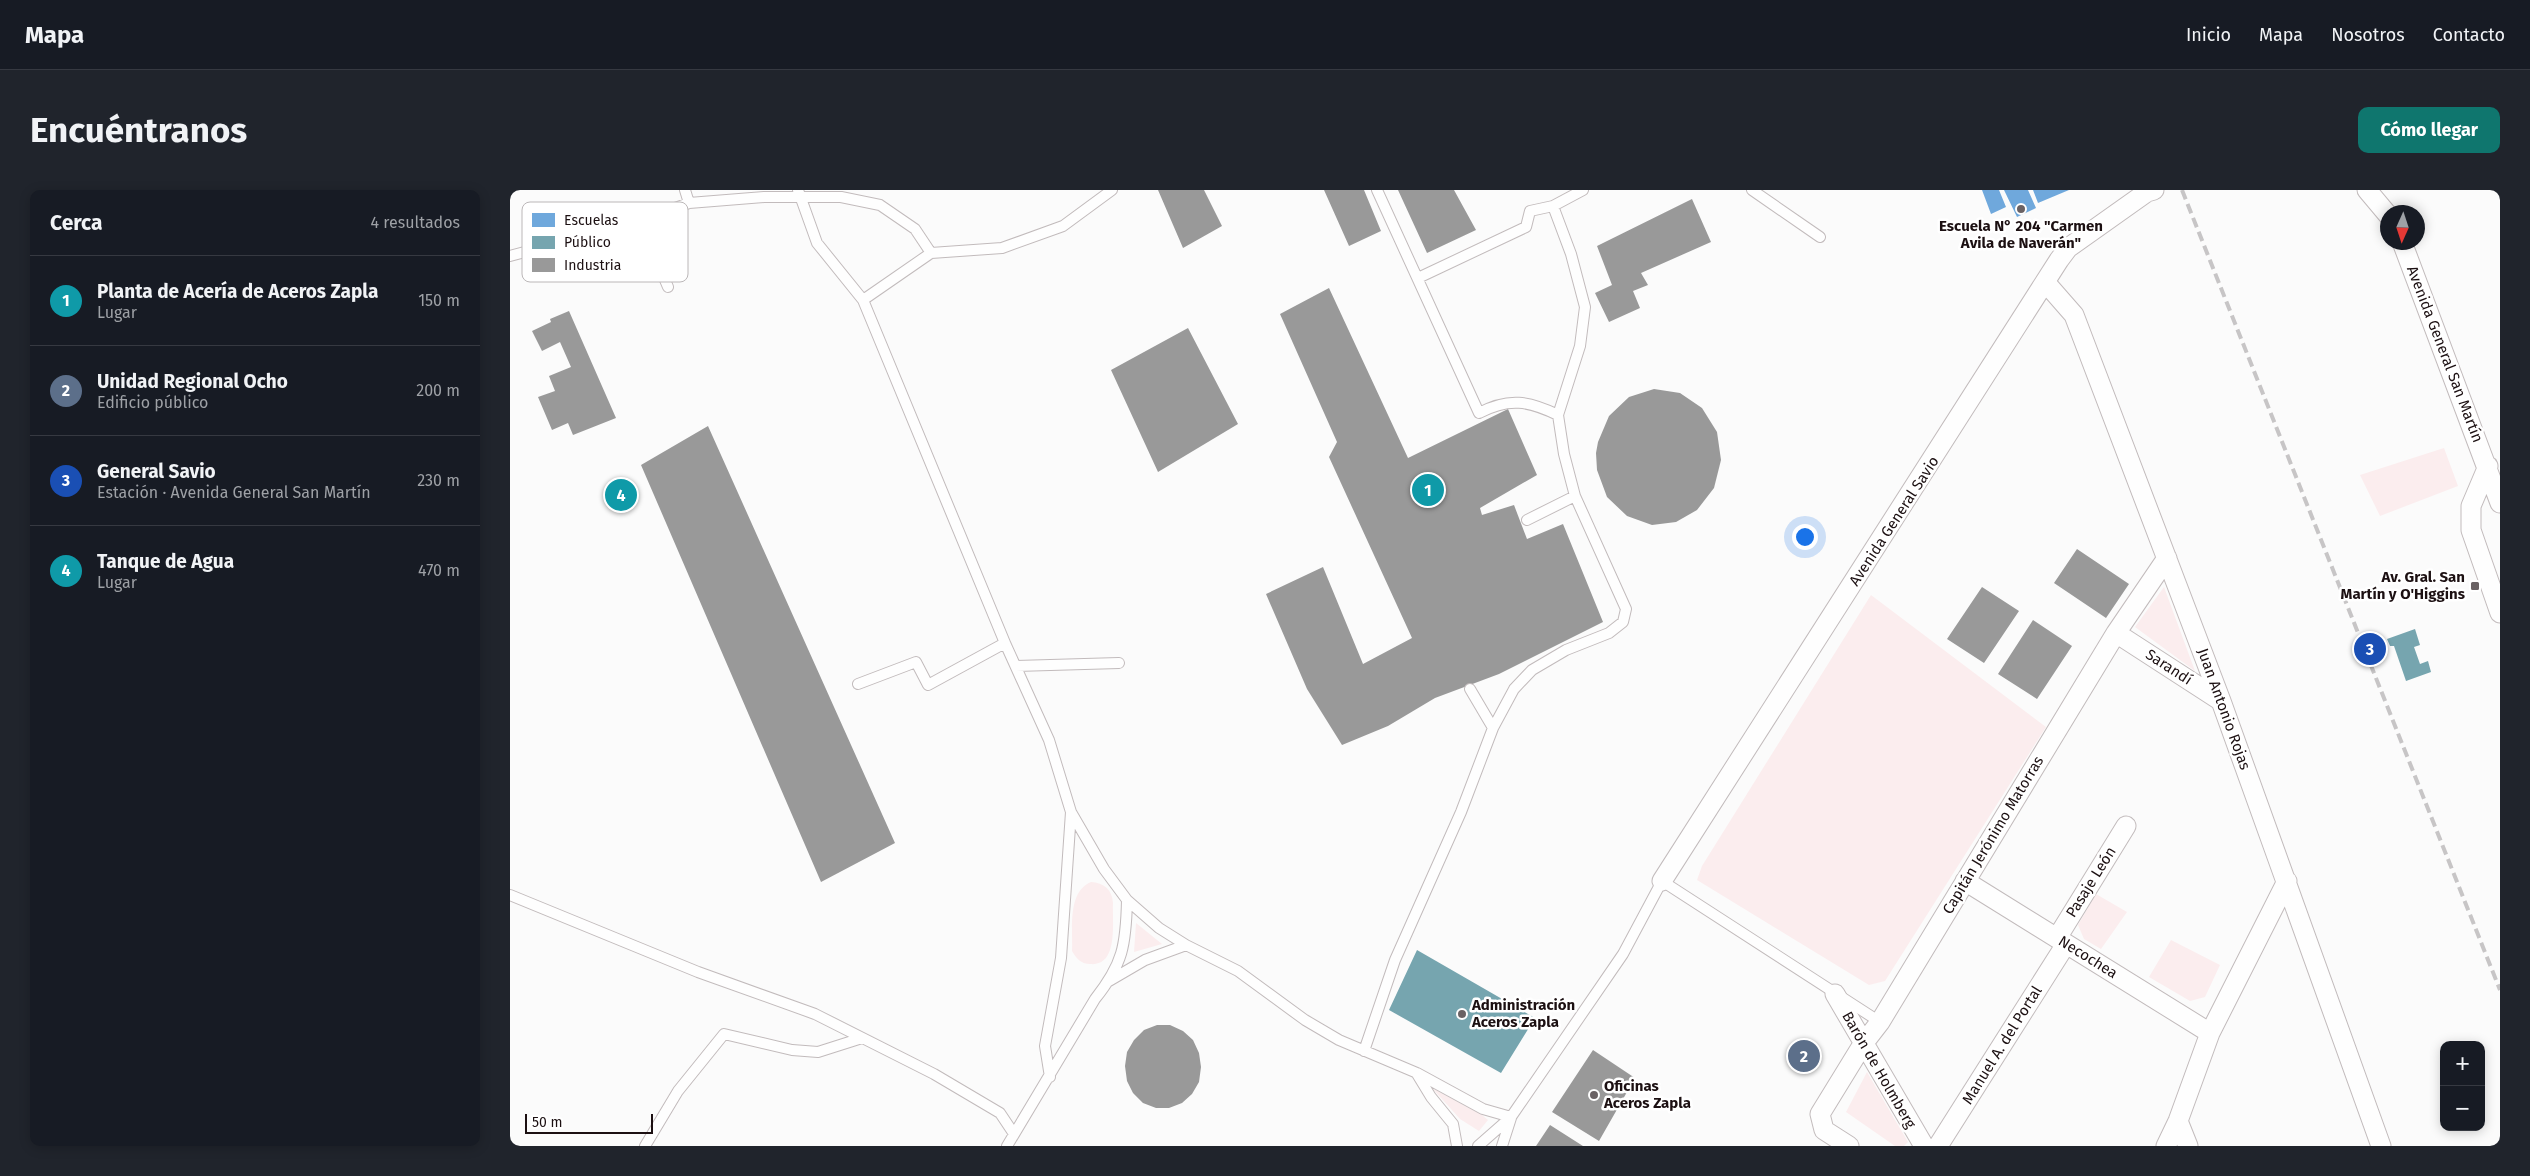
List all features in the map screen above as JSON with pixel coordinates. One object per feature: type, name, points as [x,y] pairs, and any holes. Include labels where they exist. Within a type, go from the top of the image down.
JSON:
[{"type":"street","name":"Avenida General Savio","points":[[1662,881],[2068,248],[2149,190]]},
{"type":"street","points":[[2367,190],[2380,205]]},
{"type":"street","name":"Avenida General San Martín","points":[[2405,250],[2488,466],[2500,503]]},
{"type":"street","name":"Juan Antonio Rojas","points":[[2046,283],[2074,315],[2221,701],[2381,1146]]},
{"type":"street","points":[[2488,466],[2471,506],[2471,530],[2500,613]]},
{"type":"street","name":"Capitán Jerónimo Matorras","points":[[1849,1146],[1824,1130],[1820,1114],[1863,1044],[1880,1022],[2116,633],[2167,558]]},
{"type":"street","name":"Sarandí","points":[[2116,633],[2221,701]]},
{"type":"street","name":"Pasaje León","points":[[2061,941],[2126,826]]},
{"type":"street","name":"Necochea","points":[[1965,881],[2210,1033]]},
{"type":"street","points":[[2166,1146],[2178,1121],[2210,1033],[2287,881]]},
{"type":"street","name":"Manuel A. del Portal","points":[[1938,1146],[2061,941]]},
{"type":"street","name":"Barón de Holmberg","points":[[1835,994],[1924,1146]]},
{"type":"street","points":[[2178,1121],[2188,1146]]},
{"type":"lane","points":[[685,190],[689,203],[799,194],[841,197],[880,205],[915,229],[931,254]]},
{"type":"lane","points":[[863,300],[931,254],[1002,248],[1063,226],[1112,190]]},
{"type":"lane","points":[[1377,190],[1479,413],[1496,404],[1522,402],[1541,407],[1558,415]]},
{"type":"lane","points":[[1418,278],[1526,228],[1530,211],[1553,206],[1583,190]]},
{"type":"lane","points":[[1752,190],[1820,237]]},
{"type":"lane","points":[[799,194],[818,243],[863,300],[1004,643],[1049,740],[1071,812],[1104,869],[1127,900],[1159,928],[1238,971],[1305,1020],[1339,1040],[1417,1073],[1483,1109],[1511,1117]]},
{"type":"lane","points":[[1364,1051],[1395,960],[1453,829],[1493,728],[1514,689],[1532,670],[1566,650],[1609,633],[1623,622],[1626,609],[1575,496],[1564,454],[1558,415],[1580,346],[1585,308],[1571,254],[1553,206]]},
{"type":"lane","points":[[666,282],[668,287]]},
{"type":"lane","points":[[1527,520],[1575,496]]},
{"type":"lane","points":[[858,684],[916,662],[928,685],[1004,643]]},
{"type":"lane","points":[[1016,666],[1119,664]]},
{"type":"lane","points":[[1470,689],[1493,728]]},
{"type":"lane","points":[[1050,1077],[1045,1046],[1061,958],[1071,812]]},
{"type":"lane","points":[[1478,1146],[1511,1117],[1623,954],[1662,881],[1880,1022]]},
{"type":"lane","points":[[510,895],[698,972],[815,1014],[934,1074],[1000,1113],[1014,1134]]},
{"type":"lane","points":[[1007,1146],[1122,957],[1126,930],[1127,900]]},
{"type":"lane","points":[[1109,981],[1146,960],[1186,944]]},
{"type":"lane","points":[[645,1146],[678,1091],[724,1034],[792,1050],[818,1052],[862,1038]]},
{"type":"lane","points":[[1417,1073],[1431,1096],[1453,1124],[1457,1146]]},
{"type":"lane","points":[[1502,1146],[1511,1117]]},
{"type":"shaded area","points":[[2444,448],[2458,486],[2380,516],[2360,475]]},
{"type":"shaded area","points":[[2164,587],[2195,671],[2135,627]]},
{"type":"shaded area","points":[[1871,595],[2046,727],[1885,981],[1869,985],[1697,880],[1702,866]]},
{"type":"shaded area","points":[[1091,882],[1103,885],[1111,894],[1113,903],[1113,931],[1110,951],[1106,958],[1099,963],[1090,964],[1079,960],[1072,951],[1072,922],[1078,894],[1083,887]]},
{"type":"shaded area","points":[[2096,894],[2127,912],[2101,949],[2084,939],[2078,925]]},
{"type":"shaded area","points":[[1136,923],[1162,944],[1134,952]]},
{"type":"shaded area","points":[[2171,940],[2220,965],[2205,997],[2190,1001],[2149,977]]},
{"type":"shaded area","points":[[1867,1072],[1908,1142],[1904,1146],[1895,1146],[1846,1112]]},
{"type":"shaded area","points":[[1432,1088],[1488,1120],[1479,1131],[1460,1119]]},
{"type":"building: Escuelas","points":[[1982,190],[1999,190],[2006,207],[1991,214]]},
{"type":"building: Escuelas","points":[[2004,190],[2028,190],[2036,208],[2017,217]]},
{"type":"building: Escuelas","points":[[2033,190],[2069,190],[2038,203]]},
{"type":"building: Público","points":[[2415,629],[2420,645],[2414,647],[2420,664],[2428,661],[2431,672],[2406,681],[2394,646],[2390,646],[2387,639]]},
{"type":"building: Público","name":"Administración Aceros Zapla","points":[[1417,950],[1535,1018],[1501,1073],[1389,1010]]},
{"type":"building: Industria","points":[[1158,190],[1204,190],[1222,226],[1183,248]]},
{"type":"building: Industria","points":[[1324,190],[1364,190],[1381,231],[1349,246]]},
{"type":"building: Industria","points":[[1398,190],[1454,190],[1476,230],[1427,253]]},
{"type":"building: Industria","points":[[1692,199],[1711,242],[1641,273],[1648,285],[1633,291],[1640,308],[1609,322],[1595,293],[1612,285],[1597,246]]},
{"type":"building: Industria","points":[[1329,288],[1408,458],[1508,409],[1537,475],[1480,508],[1482,515],[1514,505],[1527,539],[1563,524],[1603,622],[1499,674],[1435,698],[1388,726],[1342,745],[1307,689],[1266,594],[1323,567],[1363,664],[1412,638],[1329,457],[1337,442],[1280,314]]},
{"type":"building: Industria","points":[[569,311],[616,418],[573,435],[568,423],[552,430],[538,397],[555,391],[549,376],[571,367],[560,342],[542,351],[532,331],[551,322],[550,319]]},
{"type":"building: Industria","points":[[1188,328],[1238,424],[1158,472],[1111,370]]},
{"type":"building: Industria","points":[[1654,389],[1680,393],[1702,408],[1717,432],[1721,460],[1714,488],[1697,510],[1676,522],[1652,525],[1627,516],[1607,497],[1597,470],[1596,453],[1598,442],[1609,416],[1629,397]]},
{"type":"building: Industria","points":[[708,426],[895,843],[821,882],[641,465]]},
{"type":"building: Industria","points":[[621,479],[627,480],[632,484],[636,489],[636,501],[632,506],[627,510],[621,511],[615,510],[610,506],[606,501],[605,495],[606,489],[610,484],[615,480]]},
{"type":"building: Industria","points":[[2077,549],[2129,584],[2106,618],[2054,583]]},
{"type":"building: Industria","points":[[1982,587],[2019,611],[1984,663],[1947,639]]},
{"type":"building: Industria","points":[[2033,620],[2072,646],[2037,699],[1998,674]]},
{"type":"building: Industria","points":[[1157,1025],[1170,1025],[1183,1031],[1193,1040],[1199,1053],[1201,1067],[1199,1082],[1192,1094],[1182,1103],[1169,1108],[1156,1108],[1143,1103],[1133,1093],[1127,1081],[1125,1066],[1127,1052],[1134,1040],[1144,1030]]},
{"type":"building: Industria","name":"Oficinas Aceros Zapla","points":[[1593,1050],[1635,1078],[1599,1141],[1552,1112]]},
{"type":"building: Industria","name":"Oficinas Aceros Zapla","points":[[1550,1125],[1583,1146],[1536,1146]]},
{"type":"railway","points":[[2182,190],[2500,990]]},
{"type":"place","name":"Escuela N° 204 \"Carmen Avila de Naverán\"","points":[[2021,209]]},
{"type":"place","name":"Planta de Acería de Aceros Zapla","points":[[1428,490]]},
{"type":"place","name":"Tanque de Agua","points":[[621,495]]},
{"type":"place","name":"Av. Gral. San Martín y O'Higgins","points":[[2475,586]]},
{"type":"place","name":"General Savio","points":[[2370,649]]},
{"type":"place","name":"Administración Aceros Zapla","points":[[1462,1014]]},
{"type":"place","name":"Unidad Regional Ocho","points":[[1804,1056]]},
{"type":"place","name":"Oficinas Aceros Zapla","points":[[1594,1095]]}]
